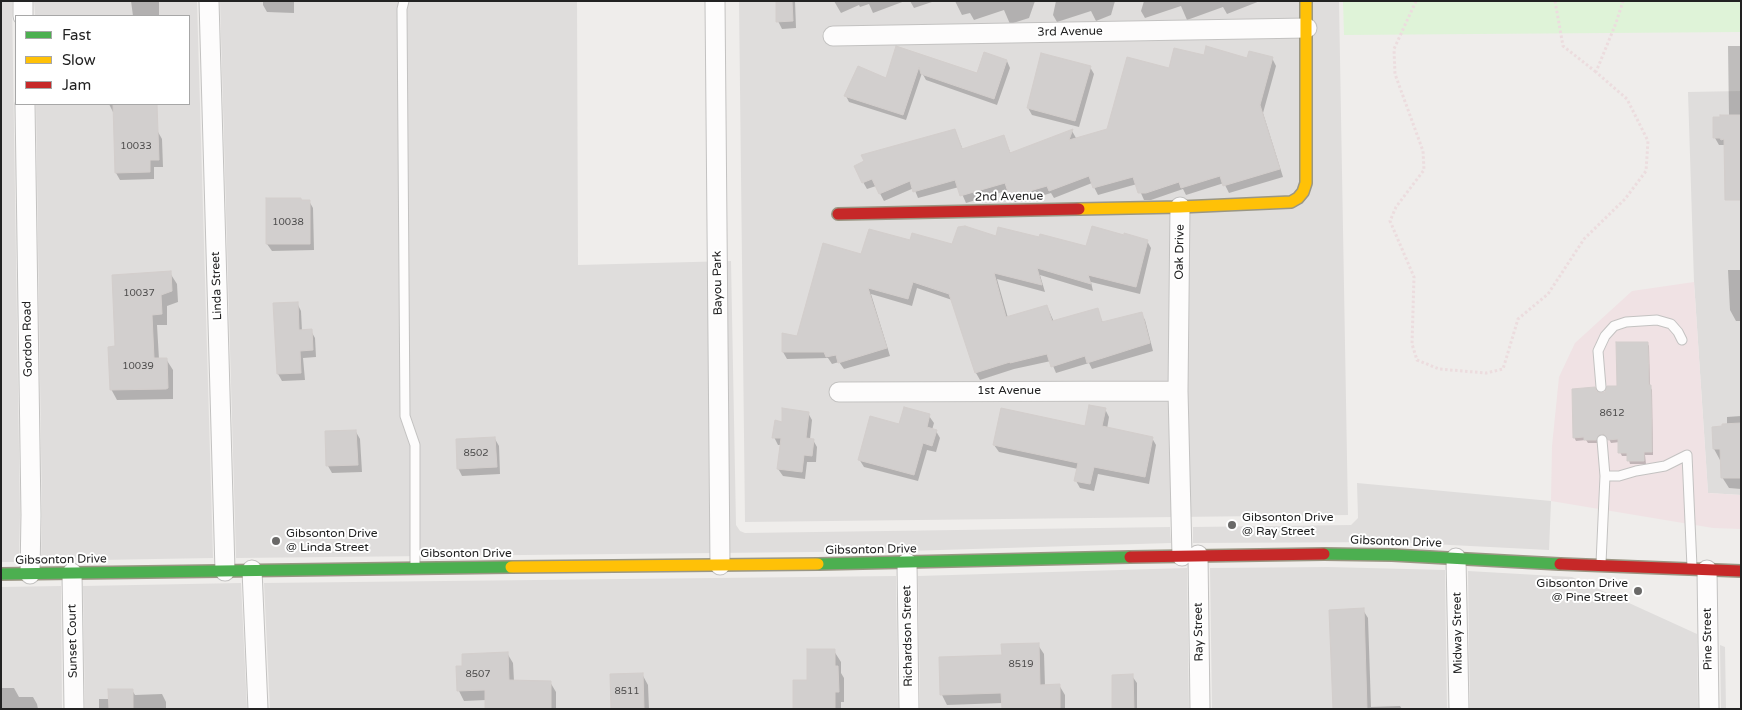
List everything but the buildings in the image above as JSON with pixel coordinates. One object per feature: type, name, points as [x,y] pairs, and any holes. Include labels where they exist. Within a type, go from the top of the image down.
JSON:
[{"type":"main road","name":"Oak Drive","points":[[1180,207],[1291,202],[1303,192],[1306,175],[1306,1]]},
{"type":"main road","name":"2nd Avenue","points":[[838,214],[1180,207]]},
{"type":"main road","name":"Gibsonton Drive","points":[[1,574],[907,563],[1346,554],[1741,571]]},
{"type":"street","points":[[23,1],[23,15]]},
{"type":"street","name":"Linda Street","points":[[209,1],[225,571]]},
{"type":"street","name":"Bayou Park","points":[[715,1],[720,565]]},
{"type":"street","name":"3rd Avenue","points":[[833,36],[1306,28]]},
{"type":"street","name":"Gordon Road","points":[[25,105],[31,515],[30,574]]},
{"type":"street","name":"Oak Drive","points":[[1180,207],[1178,391],[1190,556]]},
{"type":"street","name":"1st Avenue","points":[[839,392],[1178,391]]},
{"type":"street","name":"Ray Street","points":[[1190,556],[1200,709]]},
{"type":"street","name":"Midway Street","points":[[1456,558],[1459,709]]},
{"type":"street","name":"Richardson Street","points":[[907,563],[909,709]]},
{"type":"street","points":[[252,570],[258,709]]},
{"type":"street","name":"Pine Street","points":[[1700,570],[1709,709]]},
{"type":"street","name":"Sunset Court","points":[[72,573],[74,709]]},
{"type":"lane","points":[[404,1],[402,9],[405,416],[415,445],[415,568]]},
{"type":"lane","points":[[1601,386],[1598,351],[1605,336],[1614,326],[1626,322],[1657,320],[1671,324],[1682,340]]},
{"type":"lane","points":[[1601,566],[1605,476],[1602,440]]},
{"type":"lane","points":[[1605,476],[1619,476],[1665,466],[1687,455],[1700,570]]},
{"type":"path","points":[[1416,1],[1394,49],[1395,74],[1423,151],[1424,170],[1396,207],[1390,221],[1414,277],[1412,344],[1417,360],[1439,369],[1486,373],[1503,369],[1518,319],[1548,294],[1584,239],[1625,199],[1646,171],[1648,141],[1627,98],[1563,46],[1555,1]]},
{"type":"path","points":[[1596,72],[1616,23],[1622,1]]},
{"type":"shaded area","points":[[1,1],[12,1],[20,515],[19,562],[1,562]]},
{"type":"shaded area","points":[[34,1],[197,1],[213,558],[41,561],[42,515],[36,105],[190,105],[190,15],[35,15]]},
{"type":"shaded area","points":[[220,1],[577,1],[578,265],[731,261],[736,525],[740,531],[745,533],[1170,527],[1171,543],[907,551],[236,558]]},
{"type":"shaded area","points":[[739,1],[1339,1],[1348,515],[745,522]]},
{"type":"shaded area","points":[[1741,91],[1741,495],[1708,493],[1694,282],[1688,92]]},
{"type":"shaded area","points":[[1694,282],[1708,493],[1741,495],[1741,529],[1713,528],[1551,501],[1552,446],[1559,377],[1575,343],[1632,291]]},
{"type":"shaded area","points":[[1357,483],[1551,501],[1549,550],[1392,542],[1193,543],[1193,527],[1351,525],[1358,518]]},
{"type":"shaded area","points":[[1328,567],[1445,570],[1447,709],[1212,709],[1210,568]]},
{"type":"shaded area","points":[[1187,568],[1189,709],[920,709],[918,576]]},
{"type":"shaded area","points":[[1468,571],[1572,577],[1697,634],[1698,709],[1470,709]]},
{"type":"shaded area","points":[[896,576],[898,709],[270,709],[264,583]]},
{"type":"shaded area","points":[[241,583],[247,709],[85,709],[83,586]]},
{"type":"shaded area","points":[[61,586],[62,709],[1,709],[1,587]]},
{"type":"shaded area","points":[[1720,645],[1725,647],[1726,709],[1721,709]]},
{"type":"green space","points":[[1343,1],[1741,1],[1741,32],[1344,35]]},
{"type":"traffic: fast","points":[[1324,554],[1392,555],[1560,564]]},
{"type":"traffic: fast","points":[[818,564],[1130,557]]},
{"type":"traffic: fast","points":[[1,574],[511,567]]},
{"type":"traffic: slow","points":[[1079,209],[1291,202],[1298,198],[1303,192],[1306,183],[1306,1]]},
{"type":"traffic: slow","points":[[511,567],[818,564]]},
{"type":"traffic: jam","points":[[838,214],[1079,209]]},
{"type":"traffic: jam","points":[[1130,557],[1324,554]]},
{"type":"traffic: jam","points":[[1560,564],[1741,571]]},
{"type":"place","name":"Gibsonton Drive @ Ray Street","points":[[1232,525]]},
{"type":"place","name":"Gibsonton Drive @ Linda Street","points":[[276,541]]},
{"type":"place","name":"Gibsonton Drive @ Pine Street","points":[[1638,591]]}]
